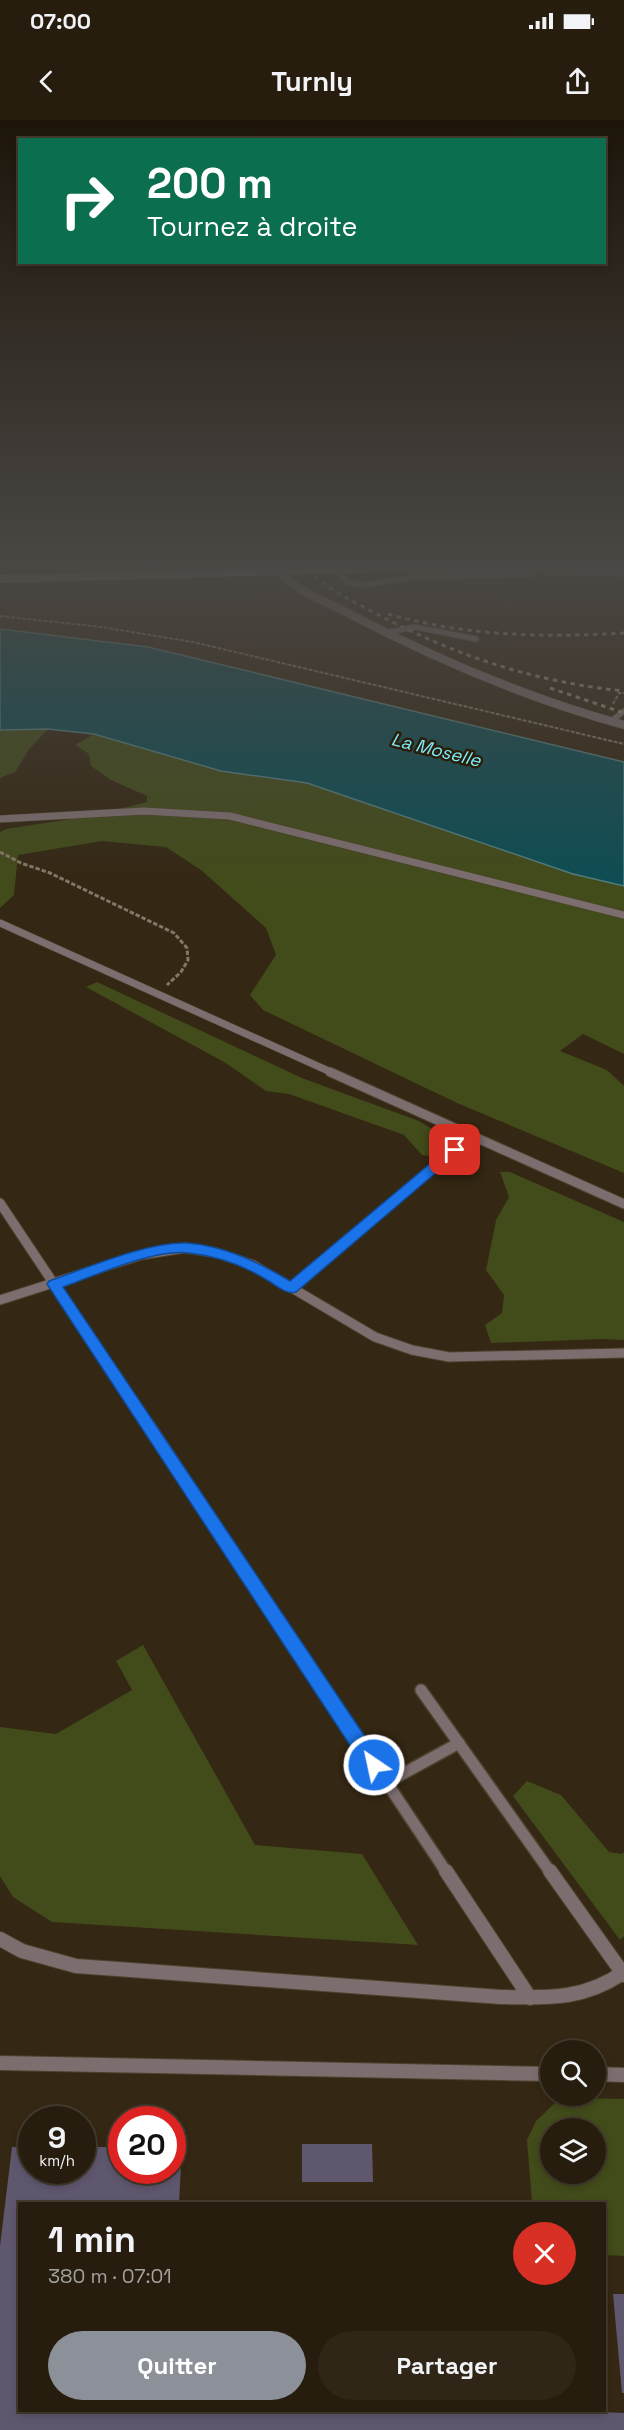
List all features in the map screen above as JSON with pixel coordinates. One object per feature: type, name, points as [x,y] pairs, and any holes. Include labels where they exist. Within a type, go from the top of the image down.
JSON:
[{"type":"street","points":[[467,672],[482,679],[624,725]]},
{"type":"lane","points":[[610,722],[624,711]]},
{"type":"lane","points":[[0,819],[165,809],[194,810],[230,816],[624,915]]},
{"type":"lane","points":[[0,923],[624,1204]]},
{"type":"lane","points":[[291,1288],[471,1136]]},
{"type":"lane","points":[[0,1203],[530,1998]]},
{"type":"lane","points":[[0,1300],[141,1255],[185,1248],[218,1253],[253,1265],[375,1337],[412,1350],[449,1357],[624,1353]]},
{"type":"lane","points":[[0,1939],[22,1951],[76,1966],[530,1998],[560,1999],[608,1985],[624,1974],[421,1690]]},
{"type":"lane","points":[[386,1783],[459,1743]]},
{"type":"lane","points":[[0,2063],[540,2074]]},
{"type":"lane","points":[[606,2074],[624,2075]]},
{"type":"path","points":[[319,672],[624,744]]},
{"type":"path","points":[[619,693],[624,693]]},
{"type":"path","points":[[0,852],[21,863],[50,873],[174,933],[186,944],[190,955],[187,966],[156,994]]},
{"type":"green space","points":[[48,729],[29,749],[15,772],[0,778],[0,730]]},
{"type":"green space","points":[[94,734],[221,771],[307,783],[573,874],[624,886],[624,1054],[583,1034],[560,1051],[607,1070],[624,1086],[624,1173],[457,1103],[263,1010],[250,995],[276,955],[266,928],[201,870],[166,847],[102,841],[18,855],[14,895],[0,908],[0,832],[6,829],[91,816],[147,802],[147,796],[111,780],[91,766],[89,754],[75,745]]},
{"type":"green space","points":[[97,982],[302,1078],[419,1121],[440,1134],[440,1144],[429,1156],[422,1155],[404,1135],[289,1094],[266,1091],[224,1062],[86,987]]},
{"type":"green space","points":[[500,1172],[510,1172],[624,1222],[624,1340],[491,1343],[485,1325],[502,1313],[504,1295],[486,1270],[496,1220],[509,1197]]},
{"type":"green space","points":[[143,1645],[255,1845],[362,1854],[418,1945],[52,1922],[13,1897],[0,1876],[0,1727],[56,1734],[132,1690],[116,1661]]},
{"type":"green space","points":[[527,1781],[561,1795],[609,1852],[622,1854],[624,1852],[624,1936],[620,1940],[513,1796]]},
{"type":"green space","points":[[606,2099],[624,2099],[624,2256],[606,2255],[606,2202],[532,2202],[527,2140],[536,2121],[552,2106],[606,2106]]},
{"type":"water","name":"La Moselle","points":[[0,672],[251,672],[624,762],[624,886],[573,874],[307,783],[221,771],[94,734],[48,729],[0,730]]},
{"type":"building","points":[[302,2144],[372,2144],[373,2182],[302,2182]]},
{"type":"building","points":[[12,2147],[18,2147],[18,2184],[96,2184],[96,2147],[108,2147],[108,2184],[180,2184],[179,2202],[18,2202],[18,2412],[624,2413],[624,2430],[0,2430],[0,2246]]},
{"type":"building","points":[[613,2294],[624,2294],[624,2393],[622,2393]]},
{"type":"railway","points":[[520,672],[591,687],[624,691]]},
{"type":"railway","points":[[550,688],[624,713]]},
{"type":"route","points":[[374,1765],[54,1284],[141,1255],[185,1248],[218,1253],[253,1265],[291,1288],[358,1234],[455,1150]]}]
